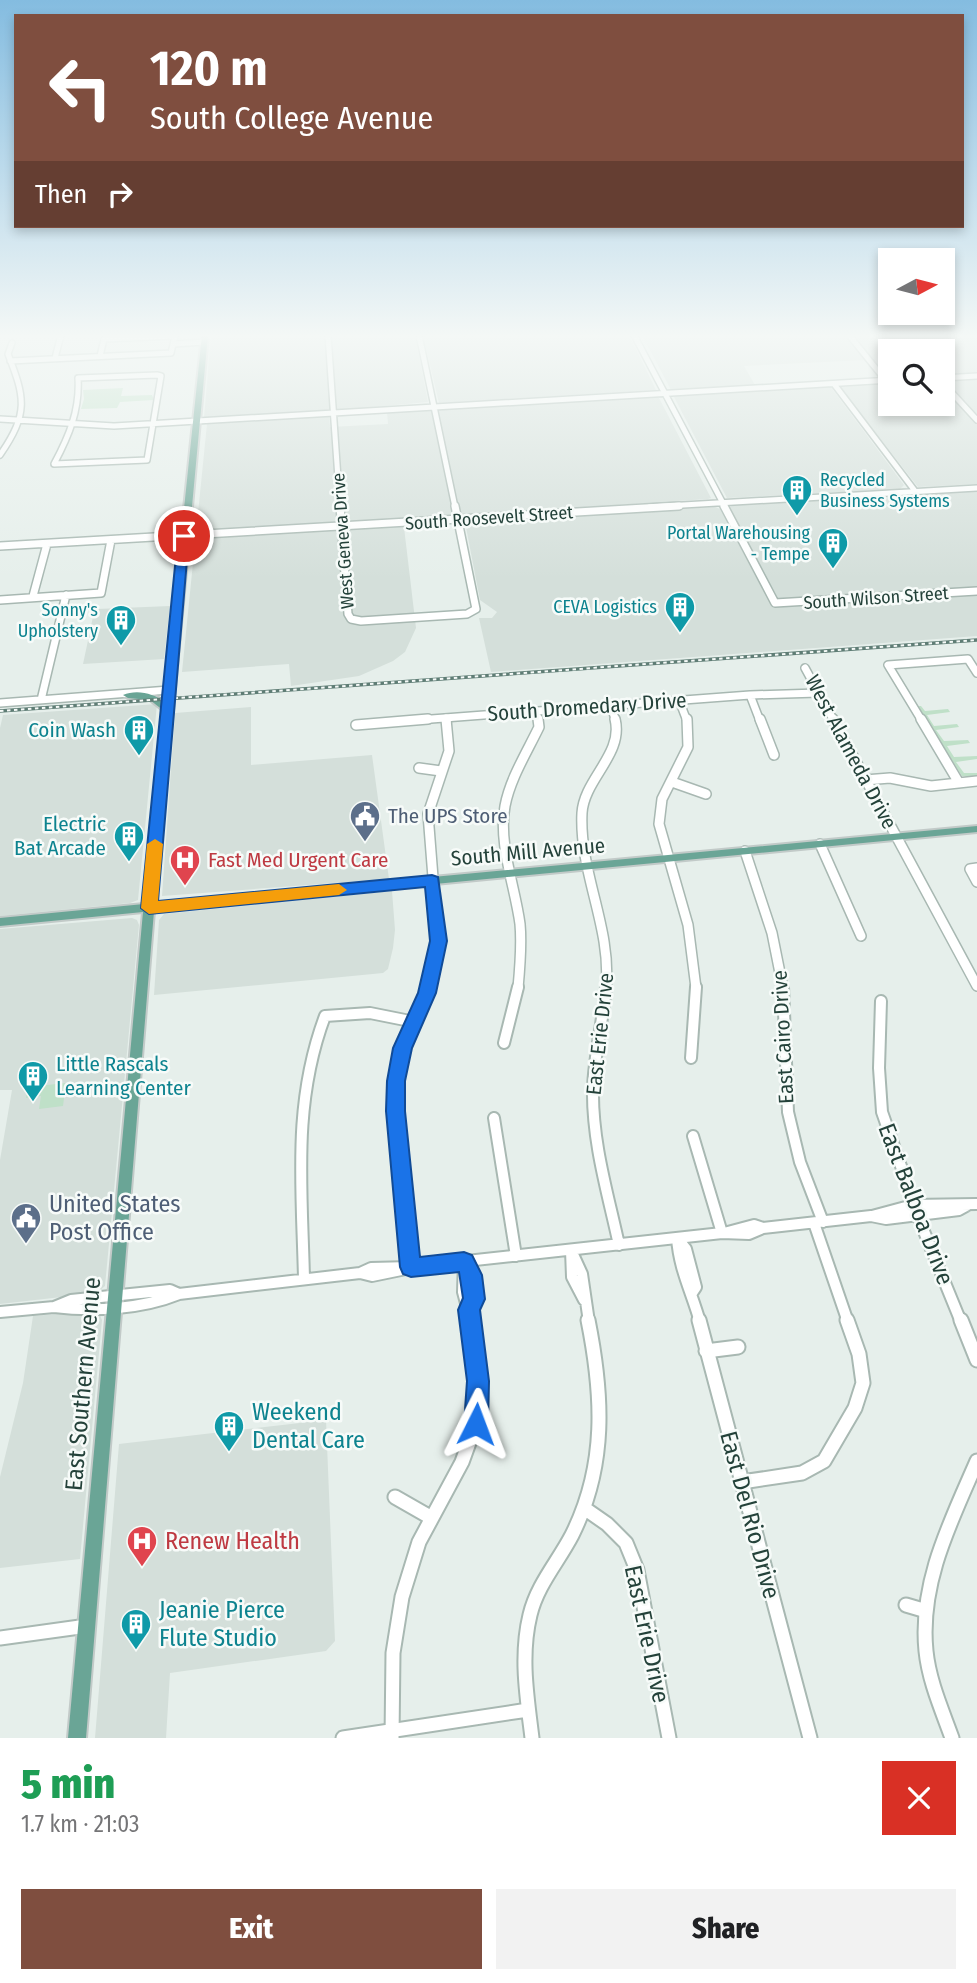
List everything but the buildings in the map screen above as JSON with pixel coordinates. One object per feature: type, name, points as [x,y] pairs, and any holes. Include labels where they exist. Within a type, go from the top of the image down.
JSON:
[{"type":"main road","name":"East Southern Avenue","points":[[77,1738],[149,908],[196,416]]},
{"type":"main road","points":[[128,695],[153,697],[167,709]]},
{"type":"main road","name":"South Mill Avenue","points":[[0,922],[977,829]]},
{"type":"street","points":[[0,456],[8,444],[18,416]]},
{"type":"street","points":[[75,416],[54,464],[147,460],[154,416]]},
{"type":"street","points":[[0,419],[117,425],[264,416]]},
{"type":"street","name":"West Geneva Drive","points":[[334,416],[348,614],[351,619],[361,621],[474,611]]},
{"type":"street","points":[[436,416],[474,611],[485,613]]},
{"type":"street","points":[[676,416],[721,503]]},
{"type":"street","points":[[858,416],[915,491]]},
{"type":"street","name":"South Roosevelt Street","points":[[0,546],[977,488]]},
{"type":"street","name":"South Wilson Street","points":[[721,503],[775,603],[977,591]]},
{"type":"street","points":[[0,600],[101,593],[111,540]]},
{"type":"street","points":[[33,596],[47,544]]},
{"type":"street","points":[[41,700],[66,595]]},
{"type":"street","points":[[959,783],[888,665],[968,659],[977,673]]},
{"type":"street","name":"West Alameda Drive","points":[[805,668],[975,980]]},
{"type":"street","points":[[0,703],[169,691]]},
{"type":"street","name":"South Dromedary Drive","points":[[356,725],[750,695],[818,693]]},
{"type":"street","points":[[750,695],[774,755]]},
{"type":"street","points":[[679,700],[690,729],[688,750],[663,796],[659,817],[668,859],[688,923],[694,959],[696,1002],[691,1058]]},
{"type":"street","name":"East Erie Drive","points":[[610,705],[618,730],[616,742],[588,785],[582,809],[582,831],[605,927],[607,966],[601,1032],[594,1066],[593,1102],[597,1143],[619,1245]]},
{"type":"street","points":[[504,1043],[516,1002],[521,960],[520,925],[504,830],[505,806],[513,781],[539,727],[536,712]]},
{"type":"street","points":[[411,1267],[396,1111],[396,1081],[402,1048],[427,993],[438,941],[428,814],[449,751],[446,718]]},
{"type":"street","points":[[419,768],[441,771]]},
{"type":"street","points":[[865,780],[890,778],[931,786],[977,781]]},
{"type":"street","points":[[672,782],[706,794]]},
{"type":"street","points":[[820,844],[861,936]]},
{"type":"street","name":"East Cairo Drive","points":[[742,1482],[802,1474],[824,1461],[855,1408],[863,1383],[859,1354],[789,1124],[785,1092],[786,1018],[781,973],[766,906],[745,851]]},
{"type":"street","points":[[973,869],[977,882]]},
{"type":"street","name":"East Balboa Drive","points":[[881,1001],[881,1112],[892,1149],[977,1360]]},
{"type":"street","points":[[304,1279],[301,1100],[308,1060],[325,1016],[347,1012],[375,1013],[415,1022]]},
{"type":"street","points":[[494,1118],[516,1256]]},
{"type":"street","points":[[693,1136],[722,1233]]},
{"type":"street","points":[[0,1312],[54,1307],[69,1310],[115,1301],[170,1299],[179,1294],[304,1279],[360,1273],[372,1276],[394,1274],[411,1267],[722,1233],[756,1233],[763,1228],[871,1216],[886,1219],[917,1211],[959,1210],[972,1205]]},
{"type":"street","name":"East Del Rio Drive","points":[[677,1238],[687,1288],[692,1293],[810,1738]]},
{"type":"street","points":[[532,1738],[524,1665],[527,1628],[537,1595],[584,1508],[597,1461],[602,1414],[598,1373],[584,1300],[576,1292],[570,1265],[571,1250]]},
{"type":"street","points":[[392,1734],[390,1664],[397,1612],[410,1565],[430,1517],[463,1463],[476,1424],[478,1381],[469,1310],[464,1302],[461,1277],[464,1261]]},
{"type":"street","points":[[706,1351],[738,1347]]},
{"type":"street","points":[[952,1738],[926,1652],[923,1610],[934,1559],[977,1461]]},
{"type":"street","points":[[395,1497],[430,1517]]},
{"type":"street","name":"East Erie Drive","points":[[584,1508],[607,1524],[626,1543],[636,1570],[669,1738]]},
{"type":"street","points":[[905,1605],[923,1610]]},
{"type":"street","points":[[0,1638],[87,1626]]},
{"type":"street","points":[[343,1738],[392,1734],[528,1710]]},
{"type":"shaded area","points":[[204,416],[254,416],[204,418]]},
{"type":"shaded area","points":[[329,416],[330,427],[388,424],[387,416],[668,416],[711,498],[403,519],[416,628],[405,652],[393,661],[359,676],[291,686],[289,664],[182,672],[207,424]]},
{"type":"shaded area","points":[[684,416],[853,416],[904,485],[900,489],[727,498]]},
{"type":"shaded area","points":[[863,416],[969,416],[977,425],[977,484],[918,487]]},
{"type":"shaded area","points":[[977,490],[977,589],[776,600],[728,508],[733,505]]},
{"type":"shaded area","points":[[715,507],[720,509],[770,603],[784,607],[977,593],[977,636],[491,672],[479,618],[492,618],[497,612],[480,600],[465,522]]},
{"type":"shaded area","points":[[170,606],[164,659],[83,664],[94,612],[97,609]]},
{"type":"shaded area","points":[[157,704],[138,900],[0,916],[0,728],[3,715]]},
{"type":"shaded area","points":[[251,707],[251,765],[372,755],[389,879],[162,896],[175,713]]},
{"type":"shaded area","points":[[392,891],[395,930],[388,969],[383,973],[154,995],[159,920],[164,914]]},
{"type":"shaded area","points":[[132,918],[137,920],[139,925],[105,1286],[97,1293],[0,1304],[0,1160],[12,1090],[0,1090],[0,929]]},
{"type":"shaded area","points":[[93,1311],[99,1313],[102,1320],[80,1559],[0,1568],[0,1477],[23,1383],[33,1316]]},
{"type":"shaded area","points":[[326,1420],[335,1641],[326,1651],[170,1673],[166,1738],[95,1738],[119,1444]]},
{"type":"green space","points":[[918,706],[925,711],[948,709],[950,712],[927,715],[934,726],[957,724],[959,727],[936,730],[944,741],[968,740],[970,743],[947,746],[954,757],[977,756],[977,759],[956,762],[964,773],[977,773],[977,777],[962,776]]},
{"type":"green space","points":[[66,1083],[63,1106],[39,1109],[41,1096],[26,1098],[28,1087]]},
{"type":"railway","points":[[0,711],[977,640]]},
{"type":"slow traffic","points":[[155,844],[149,908],[339,890]]},
{"type":"place","name":"Recycled Business Systems","points":[[797,517]]},
{"type":"place","name":"Portal Warehousing - Tempe","points":[[833,570]]},
{"type":"place","name":"CEVA Logistics","points":[[680,634]]},
{"type":"place","name":"Sonny's Upholstery","points":[[121,647]]},
{"type":"place","name":"Coin Wash","points":[[139,757]]},
{"type":"place","name":"The UPS Store","points":[[365,843]]},
{"type":"place","name":"Electric Bat Arcade","points":[[129,863]]},
{"type":"place","name":"Fast Med Urgent Care","points":[[185,887]]},
{"type":"place","name":"Little Rascals Learning Center","points":[[33,1103]]},
{"type":"place","name":"United States Post Office","points":[[26,1245]]},
{"type":"place","name":"Weekend Dental Care","points":[[229,1453]]},
{"type":"place","name":"Renew Health","points":[[142,1568]]},
{"type":"place","name":"Jeanie Pierce Flute Studio","points":[[136,1651]]},
{"type":"route","points":[[184,536],[149,908],[432,881],[438,941],[427,993],[402,1048],[396,1081],[396,1111],[411,1267],[464,1261],[471,1275],[474,1299],[469,1310],[478,1381],[476,1424]]}]
